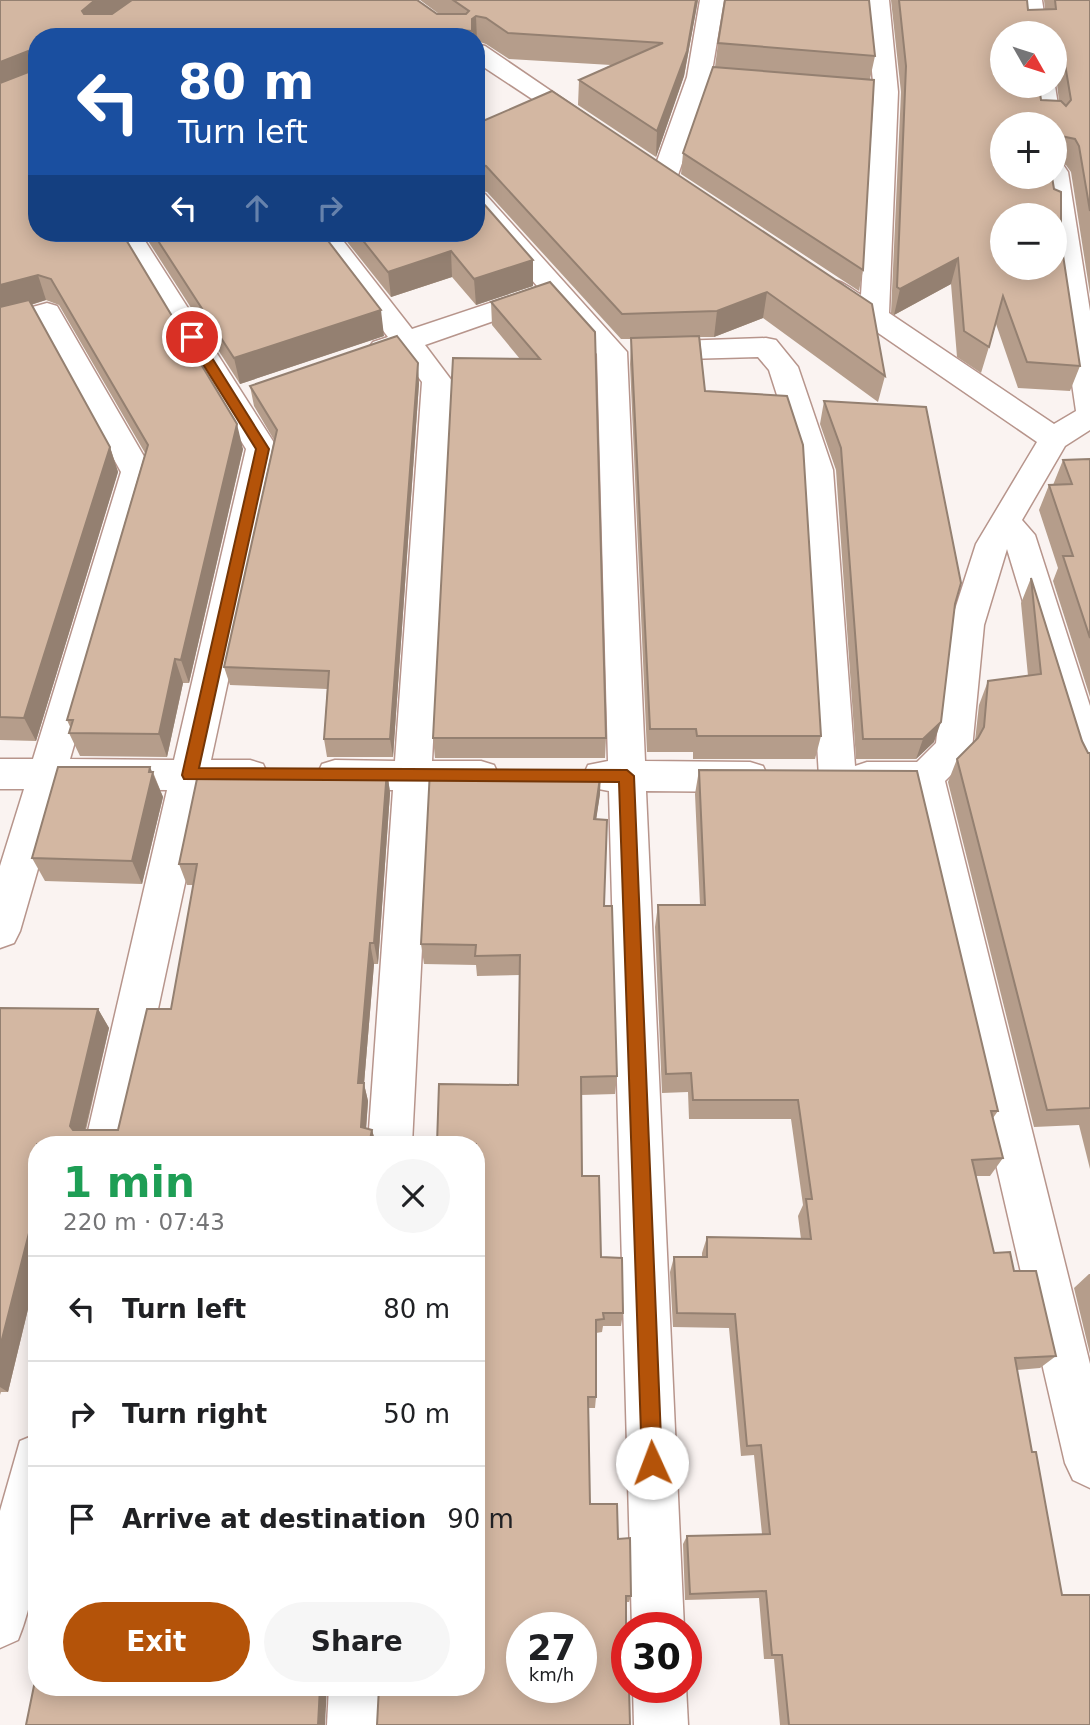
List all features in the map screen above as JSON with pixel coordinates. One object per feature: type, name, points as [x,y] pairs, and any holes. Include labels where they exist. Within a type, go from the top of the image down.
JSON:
[{"type":"street","points":[[688,191],[654,168],[699,77],[712,0]]},
{"type":"street","points":[[874,316],[886,92],[877,0]]},
{"type":"street","points":[[1030,0],[1033,21]]},
{"type":"street","points":[[485,57],[610,139]]},
{"type":"street","points":[[699,77],[779,83]]},
{"type":"street","points":[[859,90],[886,92]]},
{"type":"street","points":[[1058,189],[1090,408]]},
{"type":"street","points":[[485,210],[612,352],[657,1612]]},
{"type":"street","points":[[109,1136],[262,449],[244,396],[133,242]]},
{"type":"street","points":[[330,242],[437,381],[390,1136]]},
{"type":"street","points":[[804,269],[1054,439]]},
{"type":"street","points":[[356,358],[556,290]]},
{"type":"street","points":[[0,325],[47,312],[137,472],[0,931]]},
{"type":"street","points":[[612,352],[766,347],[783,367],[817,470],[837,777]]},
{"type":"street","points":[[573,776],[925,777],[954,749],[967,625],[992,544],[1054,439],[1090,416]]},
{"type":"street","points":[[1004,522],[1019,535],[1090,763]]},
{"type":"street","points":[[0,774],[520,776]]},
{"type":"street","points":[[925,777],[1090,1463]]},
{"type":"street","points":[[0,1622],[28,1498]]},
{"type":"street","points":[[354,1725],[356,1696]]},
{"type":"street","points":[[661,1703],[662,1725]]},
{"type":"building","points":[[0,0],[95,0],[82,11],[84,14],[112,14],[132,0],[417,0],[437,14],[466,14],[469,11],[453,0],[696,0],[687,51],[657,131],[579,80],[663,43],[508,33],[486,18],[476,16],[472,19],[472,28],[28,28],[28,51],[0,62]]},
{"type":"building","points":[[725,0],[869,0],[875,56],[718,43]]},
{"type":"building","points":[[899,0],[1027,0],[1028,10],[1056,9],[1055,0],[1090,0],[1090,211],[1079,146],[1075,139],[1067,137],[1067,112],[990,112],[990,189],[1054,189],[1061,192],[1061,203],[990,203],[990,280],[1067,280],[1080,366],[1027,362],[1003,296],[989,347],[964,331],[958,258],[900,289],[897,287],[906,66]]},
{"type":"building","points":[[713,67],[874,80],[863,270],[683,153]]},
{"type":"building","points":[[28,72],[28,242],[127,242],[237,424],[181,660],[175,659],[159,734],[69,733],[73,720],[67,720],[148,445],[51,279],[38,275],[0,285],[0,83]]},
{"type":"building","points":[[552,91],[872,304],[885,376],[767,292],[717,311],[622,314],[485,166],[485,120]]},
{"type":"building","points":[[485,205],[533,260],[474,279],[451,251],[388,272],[364,242],[485,242]]},
{"type":"building","points":[[159,242],[329,242],[381,310],[234,358]]},
{"type":"building","points":[[550,282],[595,332],[606,738],[433,738],[453,358],[540,359],[491,302]]},
{"type":"building","points":[[29,300],[110,447],[24,718],[0,717],[0,307]]},
{"type":"building","points":[[397,336],[418,363],[390,739],[324,739],[329,671],[224,667],[277,430],[250,386]]},
{"type":"building","points":[[699,336],[705,391],[787,396],[803,445],[821,736],[697,736],[696,729],[650,729],[631,338]]},
{"type":"building","points":[[824,401],[926,407],[961,583],[955,604],[941,722],[923,739],[863,739],[841,448]]},
{"type":"building","points":[[1090,459],[1090,638],[1063,556],[1073,556],[1049,485],[1072,484],[1063,460]]},
{"type":"building","points":[[1031,578],[1082,741],[1090,753],[1090,1108],[1047,1110],[957,759],[978,738],[984,727],[988,681],[1041,674]]},
{"type":"building","points":[[58,767],[150,767],[149,772],[153,772],[132,861],[32,858]]},
{"type":"building","points":[[320,770],[387,770],[374,943],[370,943],[358,1083],[364,1083],[361,1127],[372,1130],[371,1136],[28,1136],[28,1237],[0,1347],[0,1008],[98,1009],[70,1126],[73,1130],[118,1130],[147,1009],[171,1009],[197,864],[179,864],[198,774],[319,775]]},
{"type":"building","points":[[430,770],[601,771],[594,819],[607,820],[604,906],[612,906],[617,1076],[581,1077],[582,1176],[599,1176],[601,1257],[622,1258],[623,1313],[603,1313],[604,1319],[596,1320],[596,1397],[588,1397],[590,1504],[617,1504],[618,1539],[630,1538],[631,1596],[626,1596],[626,1612],[611,1612],[611,1703],[629,1703],[630,1725],[377,1725],[379,1696],[485,1696],[485,1136],[437,1136],[439,1084],[518,1085],[520,955],[475,956],[476,945],[421,944]]},
{"type":"building","points":[[699,770],[917,771],[998,1111],[991,1111],[1003,1158],[972,1160],[994,1253],[1010,1252],[1014,1271],[1036,1271],[1056,1356],[1015,1358],[1032,1452],[1036,1452],[1062,1595],[1090,1595],[1090,1725],[789,1725],[782,1655],[772,1655],[766,1591],[690,1594],[687,1536],[770,1534],[761,1445],[747,1446],[735,1314],[677,1313],[674,1257],[707,1257],[707,1237],[811,1239],[806,1199],[812,1199],[798,1100],[693,1100],[691,1073],[666,1074],[658,905],[705,905]]},
{"type":"building","points":[[32,1696],[320,1696],[318,1725],[26,1725]]},
{"type":"route","points":[[192,337],[262,449],[190,775],[627,776],[652,1463]]}]
